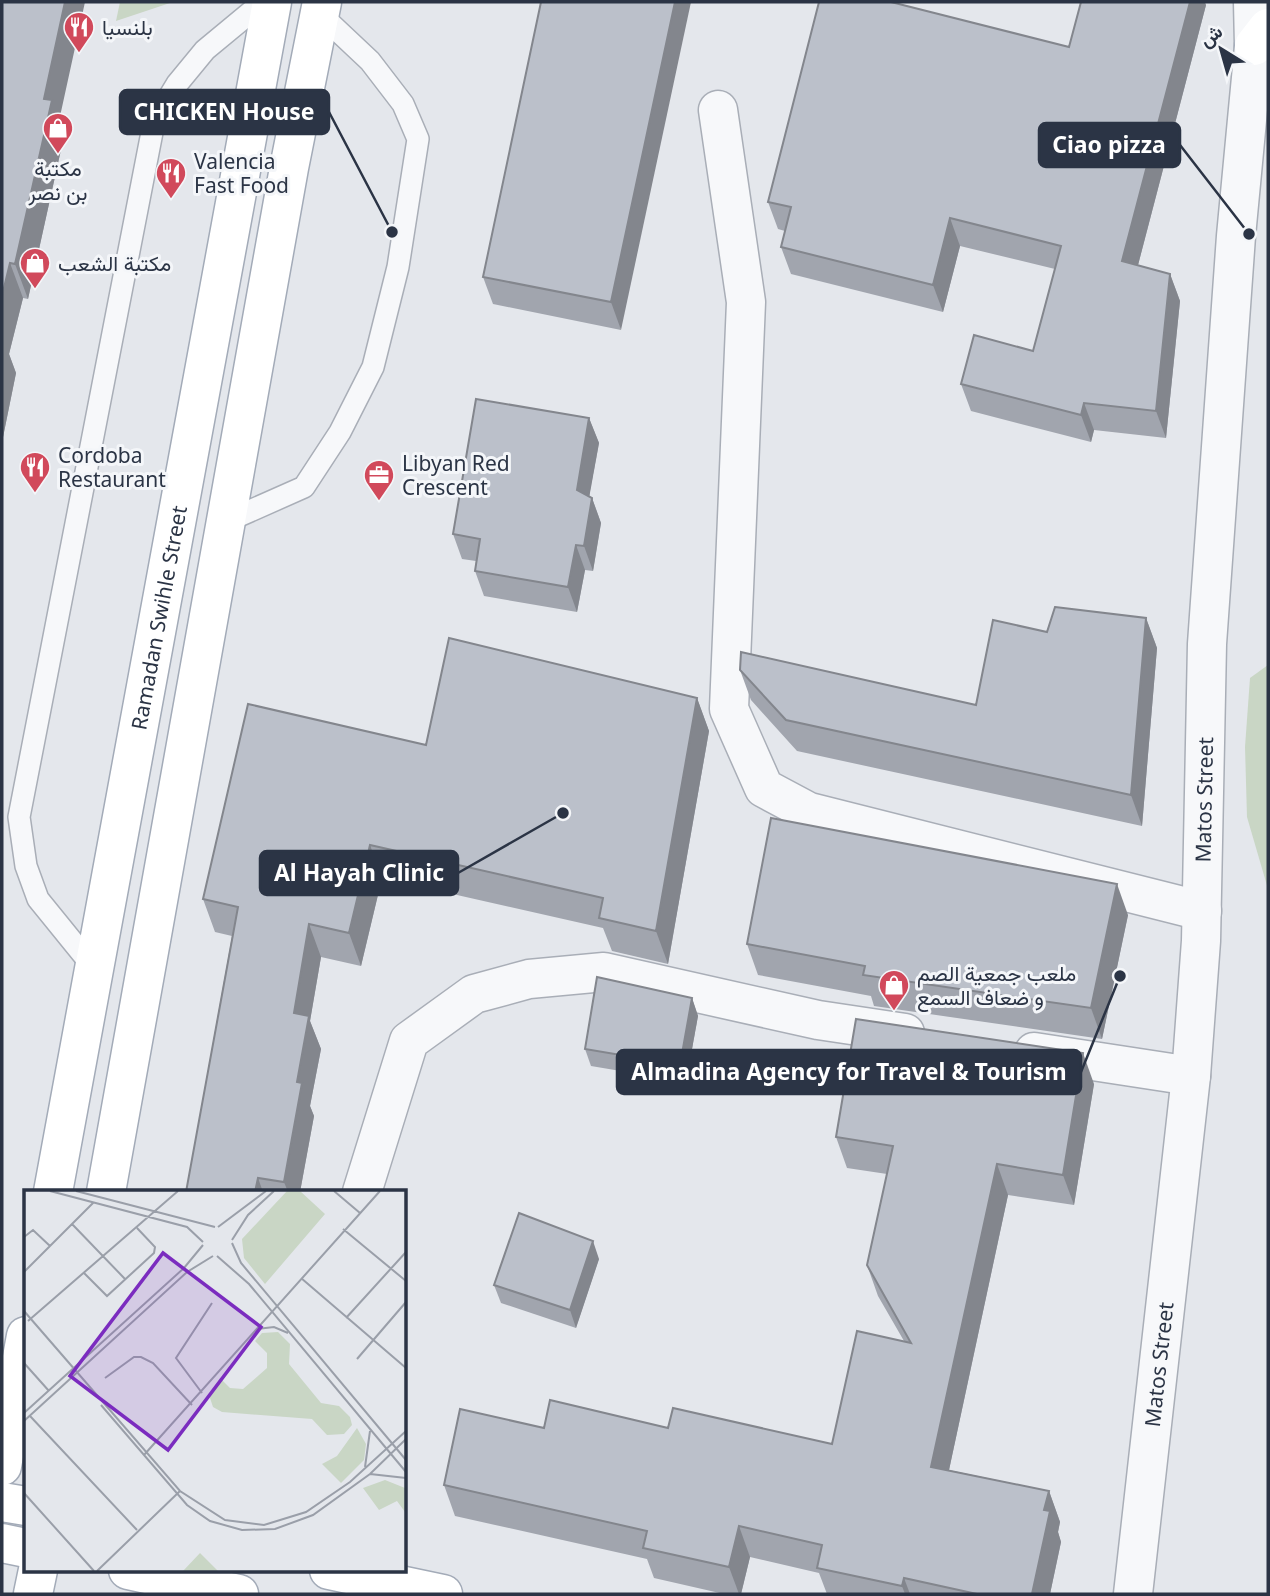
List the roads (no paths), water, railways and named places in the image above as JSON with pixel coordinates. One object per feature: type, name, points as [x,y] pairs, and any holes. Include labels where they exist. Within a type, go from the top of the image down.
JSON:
[{"type":"main road","name":"Ramadan Swihle Street","points":[[53,1190],[272,2]]},
{"type":"main road","points":[[106,1190],[225,522],[321,8]]},
{"type":"main road","points":[[2,1466],[24,1347]]},
{"type":"main road","points":[[2,1502],[24,1506]]},
{"type":"main road","points":[[2,1543],[24,1548]]},
{"type":"main road","points":[[33,1594],[38,1572]]},
{"type":"main road","points":[[137,1572],[239,1594]]},
{"type":"main road","points":[[338,1572],[443,1594]]},
{"type":"street","name":"Matos Street","points":[[1133,1594],[1191,1076],[1202,911],[1208,630],[1236,236],[1261,37],[1253,2]]},
{"type":"street","points":[[718,110],[746,302],[729,709],[764,788],[809,812],[1202,911]]},
{"type":"street","points":[[363,1190],[409,1041],[474,993],[530,979],[604,972],[818,1020],[942,1039]]},
{"type":"street","points":[[998,1047],[1191,1076]]},
{"type":"lane","points":[[94,968],[38,899],[26,866],[19,817],[154,122],[177,84],[205,50],[263,2]]},
{"type":"lane","points":[[225,522],[304,487],[341,432],[373,367],[398,267],[418,139],[402,104],[370,61],[321,8]]},
{"type":"place","name":"بلنسيا","points":[[79,54]]},
{"type":"place","name":"مكتبة بن نصر","points":[[58,155]]},
{"type":"place","name":"Valencia Fast Food","points":[[171,200]]},
{"type":"place","name":"CHICKEN House","points":[[392,232]]},
{"type":"place","name":"Ciao pizza","points":[[1249,234]]},
{"type":"place","name":"مكتبة الشعب","points":[[35,290]]},
{"type":"place","name":"Cordoba Restaurant","points":[[35,494]]},
{"type":"place","name":"Libyan Red Crescent","points":[[379,502]]},
{"type":"place","name":"Al Hayah Clinic","points":[[563,813]]},
{"type":"place","name":"Almadina Agency for Travel & Tourism","points":[[1120,976]]},
{"type":"place","name":"ملعب جمعية الصم و ضعاف السمع","points":[[894,1012]]}]
